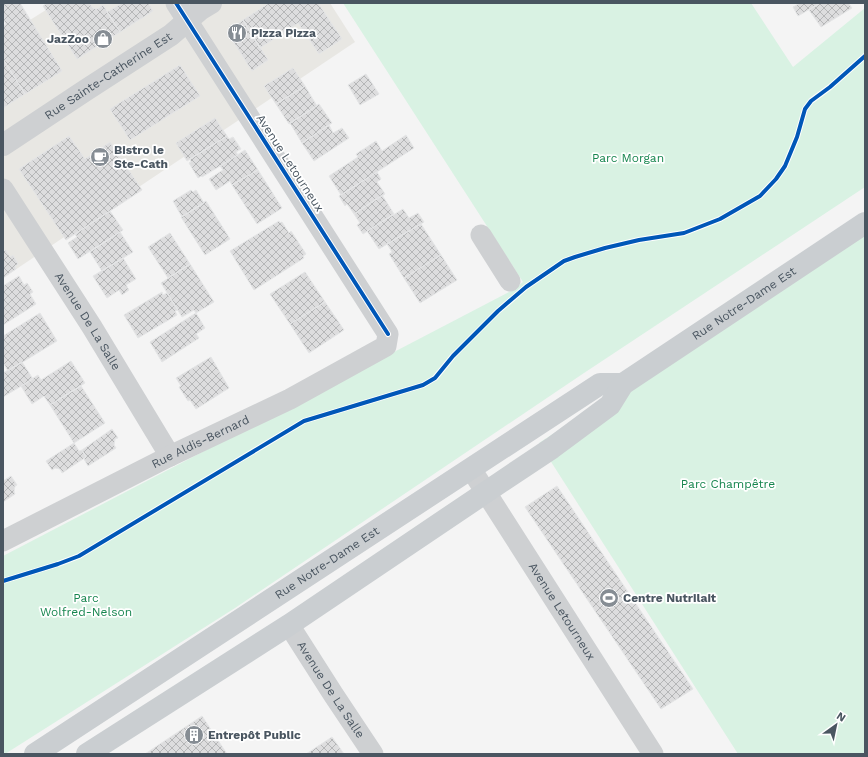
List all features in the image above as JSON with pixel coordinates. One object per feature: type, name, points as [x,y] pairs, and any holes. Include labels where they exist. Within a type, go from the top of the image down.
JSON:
[{"type":"main road","name":"Rue Notre-Dame Est","points":[[87,754],[289,625],[552,448],[610,405],[623,384],[865,223]]},
{"type":"main road","name":"Rue Notre-Dame Est","points":[[35,754],[600,384],[623,384]]},
{"type":"street","name":"Rue Sainte-Catherine Est","points":[[3,145],[171,35],[181,12],[201,9],[211,3]]},
{"type":"street","name":"Avenue Letourneux","points":[[181,12],[388,334]]},
{"type":"street","name":"Avenue De La Salle","points":[[3,189],[92,327],[170,456]]},
{"type":"street","points":[[481,235],[510,280]]},
{"type":"street","name":"Rue Aldis-Bernard","points":[[3,541],[170,456],[290,399],[386,346],[388,334]]},
{"type":"street","name":"Avenue Letourneux","points":[[470,469],[653,754]]},
{"type":"street","name":"Avenue De La Salle","points":[[289,625],[373,754]]},
{"type":"shaded area","points":[[57,3],[330,3],[355,42],[3,278],[3,37]]},
{"type":"green space","points":[[343,3],[751,3],[793,67],[865,8],[865,187],[581,375],[235,608],[3,754],[3,556],[511,291],[523,282]]},
{"type":"green space","name":"Parc Champêtre","points":[[865,230],[865,754],[738,754],[539,443]]},
{"type":"building","points":[[3,3],[20,3],[62,71],[25,94],[3,59],[3,26],[6,24],[3,19]]},
{"type":"building","points":[[47,3],[89,3],[93,8],[97,9],[103,5],[120,32],[77,59],[43,6]]},
{"type":"building","points":[[122,3],[148,3],[153,11],[120,32],[107,12]]},
{"type":"building","points":[[269,3],[318,3],[342,39],[319,54],[298,23],[260,48],[243,20]]},
{"type":"building","points":[[800,3],[820,3],[798,16],[793,7]]},
{"type":"building","points":[[820,3],[851,3],[849,4],[852,8],[821,27],[809,10]]},
{"type":"building","points":[[243,20],[268,60],[252,71],[229,35],[230,29]]},
{"type":"building","points":[[3,59],[25,94],[3,108]]},
{"type":"building","points":[[180,65],[200,96],[130,140],[110,109]]},
{"type":"building","points":[[293,68],[305,86],[276,104],[264,86]]},
{"type":"building","points":[[366,74],[379,94],[360,105],[348,85]]},
{"type":"building","points":[[305,86],[317,106],[289,124],[276,104]]},
{"type":"building","points":[[319,104],[332,123],[302,143],[290,123]]},
{"type":"building","points":[[215,118],[227,136],[187,161],[176,143]]},
{"type":"building","points":[[329,125],[333,133],[342,128],[349,138],[314,161],[302,143]]},
{"type":"building","points":[[406,135],[414,148],[341,195],[329,176],[358,157],[356,154],[376,141],[382,151]]},
{"type":"building","points":[[69,136],[85,159],[110,142],[142,190],[66,240],[19,169]]},
{"type":"building","points":[[227,136],[229,139],[233,137],[241,149],[236,152],[238,155],[198,178],[189,163],[191,162],[190,159]]},
{"type":"building","points":[[245,150],[258,170],[232,185],[230,181],[216,190],[209,179],[223,170],[220,166]]},
{"type":"building","points":[[258,170],[282,208],[257,224],[232,185]]},
{"type":"building","points":[[377,172],[381,179],[377,182],[385,194],[354,214],[347,204],[345,206],[339,196]]},
{"type":"building","points":[[191,190],[193,192],[196,190],[204,203],[182,217],[173,201]]},
{"type":"building","points":[[382,195],[394,214],[363,234],[357,225],[360,223],[354,214]]},
{"type":"building","points":[[206,201],[230,239],[205,255],[181,217]]},
{"type":"building","points":[[403,209],[409,218],[418,213],[424,222],[379,249],[367,231]]},
{"type":"building","points":[[110,211],[123,230],[78,259],[68,243],[77,237],[75,234]]},
{"type":"building","points":[[279,221],[280,223],[282,222],[289,233],[291,231],[306,254],[303,256],[304,258],[254,290],[230,251]]},
{"type":"building","points":[[421,224],[441,255],[404,278],[389,254],[392,252],[387,244]]},
{"type":"building","points":[[120,232],[133,252],[102,271],[90,252]]},
{"type":"building","points":[[170,233],[190,264],[168,278],[148,247]]},
{"type":"building","points":[[6,250],[10,257],[13,255],[18,264],[15,266],[16,269],[3,278],[3,251]]},
{"type":"building","points":[[441,255],[457,280],[420,303],[404,278]]},
{"type":"building","points":[[123,258],[136,279],[126,285],[129,290],[122,295],[119,290],[107,298],[93,276]]},
{"type":"building","points":[[190,264],[214,302],[196,313],[194,310],[182,317],[161,283]]},
{"type":"building","points":[[305,272],[325,302],[290,324],[270,294]]},
{"type":"building","points":[[19,276],[24,285],[27,283],[33,292],[30,294],[36,304],[3,325],[3,286]]},
{"type":"building","points":[[162,292],[163,295],[167,293],[178,310],[175,311],[177,315],[138,338],[124,315]]},
{"type":"building","points":[[325,302],[344,330],[309,353],[290,324]]},
{"type":"building","points":[[40,313],[57,341],[8,371],[3,362],[3,336]]},
{"type":"building","points":[[196,313],[205,328],[196,334],[199,338],[162,362],[150,342]]},
{"type":"building","points":[[211,357],[229,388],[196,409],[190,400],[188,401],[179,387],[181,386],[176,378]]},
{"type":"building","points":[[71,361],[85,383],[50,405],[44,396],[32,404],[21,386],[38,375],[41,380]]},
{"type":"building","points":[[22,362],[33,379],[3,397],[3,373]]},
{"type":"building","points":[[81,386],[105,423],[74,443],[50,405]]},
{"type":"building","points":[[112,429],[118,438],[115,439],[114,445],[116,448],[88,466],[84,459],[86,457],[82,450]]},
{"type":"building","points":[[74,443],[79,451],[82,450],[86,457],[62,473],[60,469],[55,468],[52,470],[46,461]]},
{"type":"building","points":[[11,476],[17,485],[15,486],[15,494],[3,502],[3,481]]},
{"type":"building","name":"Centre Nutrilait","points":[[557,486],[693,689],[661,709],[525,507]]},
{"type":"building","name":"Entrepôt Public","points":[[202,716],[227,754],[145,754]]},
{"type":"building","points":[[332,737],[344,754],[306,754]]},
{"type":"cycle path","points":[[176,3],[388,334]]},
{"type":"cycle path","points":[[3,581],[79,556],[304,421],[423,385],[435,378],[453,356],[498,311],[526,287],[564,261],[605,248],[639,240],[684,233],[720,219],[760,196],[776,179],[785,166],[797,137],[805,109],[811,101],[830,87],[865,56]]},
{"type":"place","name":"Pizza Pizza","points":[[237,33]]},
{"type":"place","name":"JazZoo","points":[[103,39]]},
{"type":"place","name":"Bistro le Ste-Cath","points":[[100,157]]},
{"type":"place","name":"Centre Nutrilait","points":[[609,598]]},
{"type":"place","name":"Entrepôt Public","points":[[194,735]]},
{"type":"park label","name":"Parc Morgan","points":[[628,158]]},
{"type":"park label","name":"Parc Wolfred-Nelson","points":[[86,605]]}]
